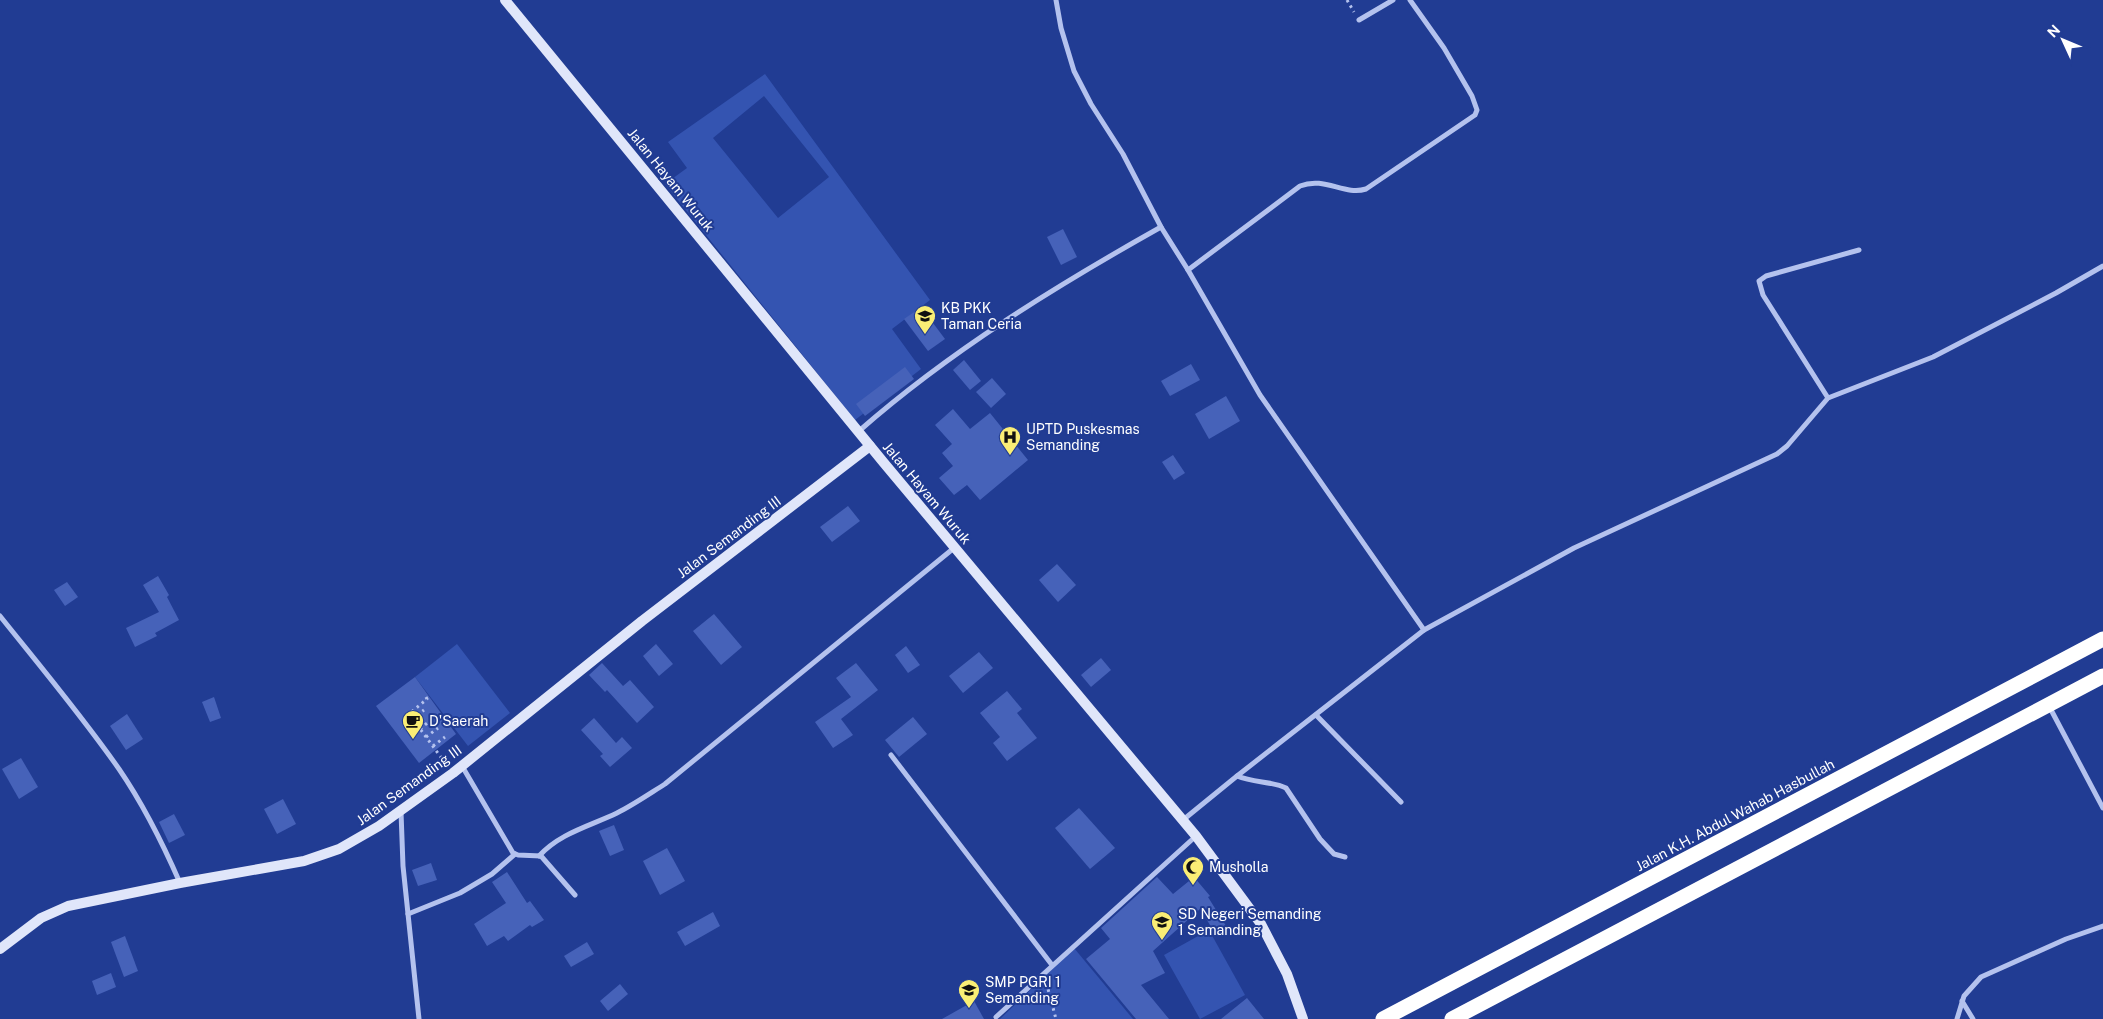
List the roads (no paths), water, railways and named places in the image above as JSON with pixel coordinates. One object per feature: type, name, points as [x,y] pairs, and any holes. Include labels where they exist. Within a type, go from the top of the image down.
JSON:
[{"type":"highway","name":"Jalan K.H. Abdul Wahab Hasbullah","points":[[1383,1019],[2103,639]]},
{"type":"highway","points":[[1452,1019],[2103,676]]},
{"type":"main road","name":"Jalan Hayam Wuruk","points":[[506,0],[859,430],[870,446],[1196,836],[1260,924],[1287,974],[1303,1019]]},
{"type":"main road","name":"Jalan Semanding III","points":[[0,949],[41,918],[68,906],[180,883],[304,861],[339,849],[401,812],[642,621],[870,446]]},
{"type":"street","points":[[1056,0],[1061,28],[1074,71],[1091,104],[1123,154],[1161,227],[1260,395],[1424,630]]},
{"type":"street","points":[[1359,20],[1393,0]]},
{"type":"street","points":[[1188,270],[1300,186],[1308,182],[1321,182],[1358,192],[1366,189],[1475,115],[1477,110],[1472,96],[1444,48],[1410,0]]},
{"type":"street","points":[[859,430],[939,368],[1003,324],[1076,275],[1161,227]]},
{"type":"street","points":[[1828,398],[1763,294],[1759,281],[1766,276],[1859,250]]},
{"type":"street","points":[[1183,820],[1424,630],[1574,548],[1777,454],[1787,446],[1828,398],[1933,357],[2056,293],[2103,266]]},
{"type":"street","points":[[539,856],[547,847],[583,826],[617,812],[665,784],[955,547]]},
{"type":"street","points":[[0,616],[63,694],[120,770],[158,835],[180,883]]},
{"type":"street","points":[[2049,705],[2103,808]]},
{"type":"street","points":[[1316,715],[1401,802]]},
{"type":"street","points":[[891,755],[1052,965]]},
{"type":"street","points":[[462,765],[515,854]]},
{"type":"street","points":[[1237,776],[1250,781],[1278,784],[1286,788],[1320,839],[1334,854],[1345,857]]},
{"type":"street","points":[[401,812],[408,914],[419,1019]]},
{"type":"street","points":[[996,1017],[1196,836]]},
{"type":"street","points":[[408,914],[460,893],[492,874],[515,854],[539,856],[546,860],[575,895]]},
{"type":"street","points":[[1957,1019],[1962,1001],[1971,986],[1981,977],[2066,939],[2103,926]]},
{"type":"street","points":[[1962,1001],[1973,1019]]},
{"type":"place","name":"KB PKK Taman Ceria","points":[[925,335]]},
{"type":"place","name":"UPTD Puskesmas Semanding","points":[[1010,456]]},
{"type":"place","name":"D'Saerah","points":[[413,740]]},
{"type":"place","name":"Musholla","points":[[1193,886]]},
{"type":"place","name":"SD Negeri Semanding 1 Semanding","points":[[1162,941]]},
{"type":"place","name":"SMP PGRI 1 Semanding","points":[[969,1009]]}]
